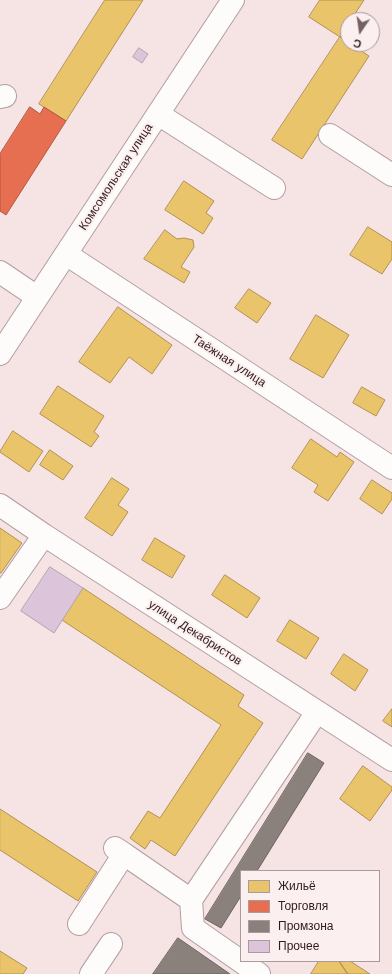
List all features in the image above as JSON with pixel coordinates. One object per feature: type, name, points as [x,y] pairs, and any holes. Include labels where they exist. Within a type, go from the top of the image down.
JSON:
[{"type":"street","name":"Комсомольская улица","points":[[0,354],[233,0]]},
{"type":"street","points":[[158,114],[274,188]]},
{"type":"street","points":[[330,135],[392,175]]},
{"type":"street","name":"Таёжная улица","points":[[66,254],[392,468]]},
{"type":"street","points":[[0,272],[37,297]]},
{"type":"street","name":"улица Декабристов","points":[[0,505],[392,760]]},
{"type":"street","points":[[0,598],[44,535]]},
{"type":"street","points":[[240,961],[193,928],[191,900],[317,712]]},
{"type":"street","points":[[79,924],[120,851],[191,900]]},
{"type":"street","points":[[91,974],[111,944]]},
{"type":"street","points":[[242,962],[259,974]]},
{"type":"building: Жильё","points":[[105,0],[143,0],[66,121],[39,104]]},
{"type":"building: Жильё","points":[[320,0],[364,0],[356,12],[340,12],[340,37],[309,17]]},
{"type":"building: Жильё","points":[[340,37],[340,52],[363,52],[369,56],[302,159],[272,140]]},
{"type":"building: Жильё","points":[[184,181],[214,201],[206,213],[213,218],[203,234],[165,210]]},
{"type":"building: Жильё","points":[[368,227],[392,242],[392,259],[382,274],[350,255]]},
{"type":"building: Жильё","points":[[165,230],[177,239],[184,238],[193,240],[194,247],[181,267],[190,272],[184,283],[144,259]]},
{"type":"building: Жильё","points":[[249,289],[271,303],[257,323],[235,308]]},
{"type":"building: Жильё","points":[[118,307],[172,345],[152,374],[129,357],[110,383],[79,362]]},
{"type":"building: Жильё","points":[[316,315],[349,335],[323,378],[290,359]]},
{"type":"building: Жильё","points":[[58,386],[104,416],[94,432],[99,436],[91,447],[40,414]]},
{"type":"building: Жильё","points":[[362,387],[385,400],[376,416],[353,403]]},
{"type":"building: Жильё","points":[[13,431],[43,451],[29,472],[0,452]]},
{"type":"building: Жильё","points":[[311,439],[337,457],[340,452],[354,462],[328,501],[314,492],[318,485],[292,468]]},
{"type":"building: Жильё","points":[[50,450],[73,466],[63,480],[40,465]]},
{"type":"building: Жильё","points":[[112,478],[129,489],[118,505],[128,512],[112,536],[85,518]]},
{"type":"building: Жильё","points":[[372,480],[392,493],[392,499],[382,514],[360,499]]},
{"type":"building: Жильё","points":[[0,528],[22,543],[1,573],[0,573]]},
{"type":"building: Жильё","points":[[155,538],[185,556],[172,578],[142,560]]},
{"type":"building: Жильё","points":[[225,575],[260,598],[247,618],[212,595]]},
{"type":"building: Жильё","points":[[83,588],[244,695],[238,706],[263,723],[175,856],[151,840],[145,849],[130,838],[148,811],[160,818],[221,725],[62,620]]},
{"type":"building: Жильё","points":[[290,620],[319,638],[306,659],[277,641]]},
{"type":"building: Жильё","points":[[344,654],[368,670],[355,691],[331,674]]},
{"type":"building: Жильё","points":[[392,709],[392,727],[383,721]]},
{"type":"building: Жильё","points":[[363,766],[392,787],[392,790],[370,821],[340,799]]},
{"type":"building: Жильё","points":[[0,809],[97,872],[78,901],[0,850]]},
{"type":"building: Жильё","points":[[0,951],[27,968],[23,974],[0,974]]},
{"type":"building: Жильё","points":[[318,962],[340,962],[348,974],[311,974]]},
{"type":"building: Жильё","points":[[340,962],[352,962],[370,974],[348,974]]},
{"type":"building: Торговля","points":[[30,107],[40,114],[44,107],[66,121],[6,215],[0,211],[0,154]]},
{"type":"building: Промзона","points":[[308,753],[324,763],[258,870],[240,870],[240,898],[221,928],[205,919]]},
{"type":"building: Промзона","points":[[178,938],[230,974],[153,974]]},
{"type":"building: Прочее","points":[[139,48],[148,54],[142,63],[133,57]]},
{"type":"building: Прочее","points":[[50,567],[83,588],[54,633],[21,611]]}]
